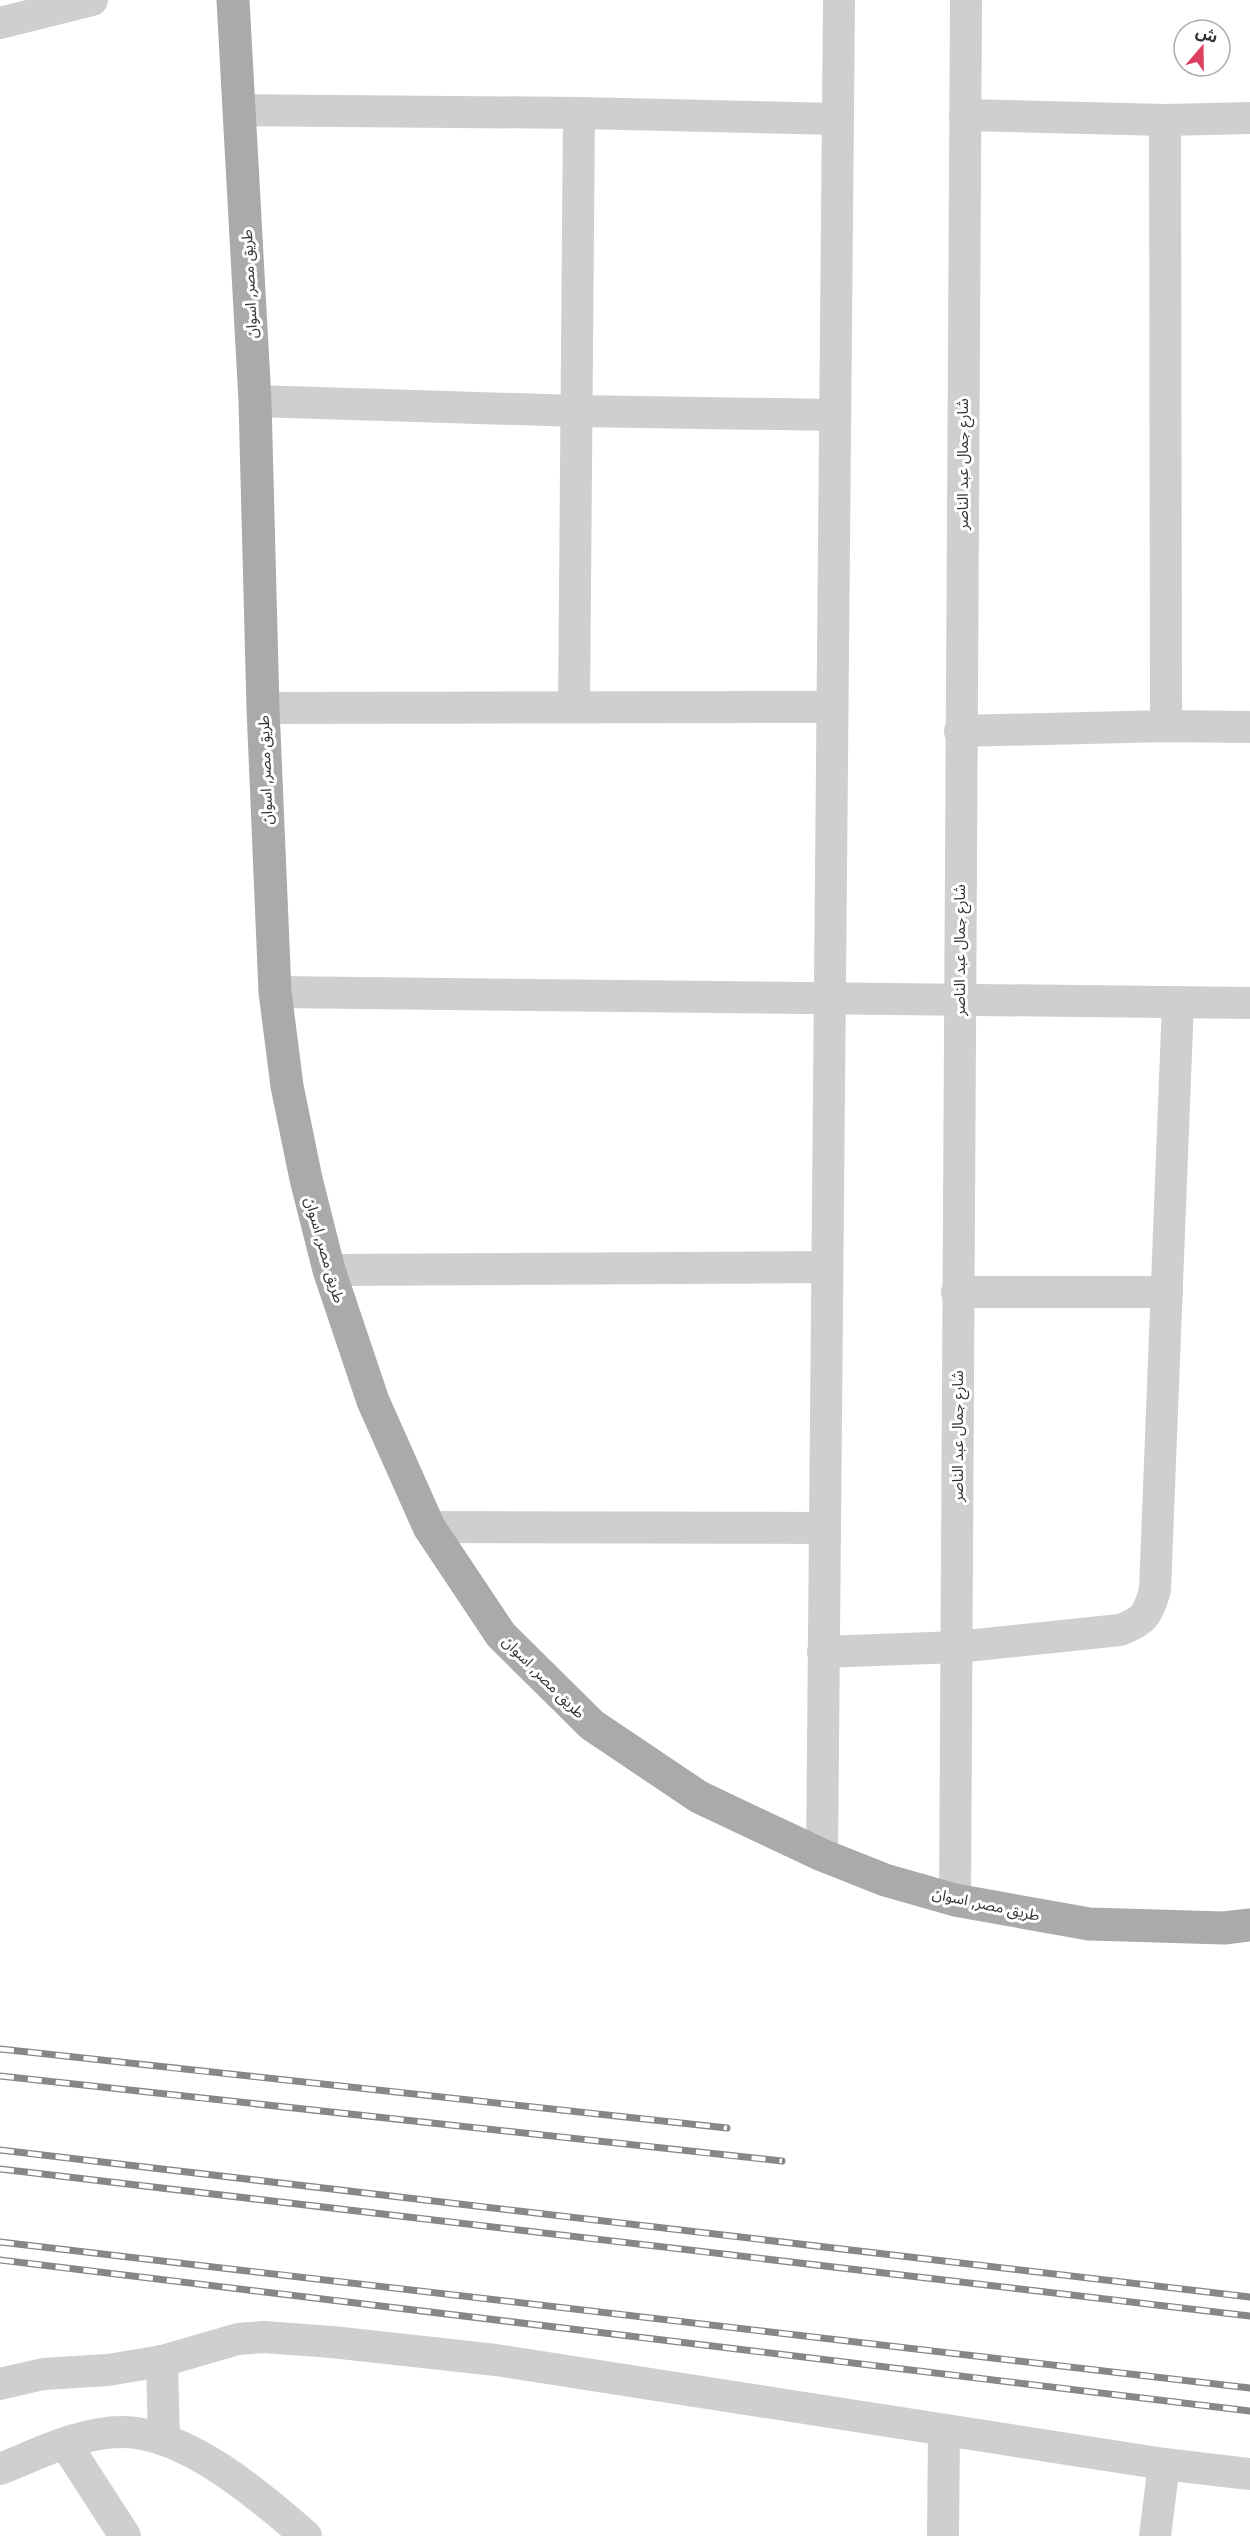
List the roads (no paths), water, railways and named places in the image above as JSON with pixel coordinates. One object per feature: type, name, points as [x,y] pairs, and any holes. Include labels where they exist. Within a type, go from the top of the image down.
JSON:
[{"type":"main road","name":"طريق مصر, اسوان","points":[[233,0],[255,401],[263,708],[275,992],[288,1086],[306,1179],[329,1270],[374,1401],[429,1527],[501,1635],[592,1725],[699,1797],[822,1855],[885,1880],[955,1900],[1089,1924],[1224,1928],[1250,1925]]},
{"type":"street","points":[[0,23],[92,0]]},
{"type":"street","points":[[822,1855],[839,0]]},
{"type":"street","name":"شارع جمال عبد الناصر","points":[[955,1900],[966,0]]},
{"type":"street","points":[[239,110],[579,113],[838,119]]},
{"type":"street","points":[[574,707],[579,113]]},
{"type":"street","points":[[965,116],[1166,120],[1250,118]]},
{"type":"street","points":[[1166,120],[1166,726]]},
{"type":"street","points":[[255,401],[577,411],[835,415]]},
{"type":"street","points":[[263,708],[832,708]]},
{"type":"street","points":[[960,731],[1166,726],[1250,727]]},
{"type":"street","points":[[275,992],[1250,1003]]},
{"type":"street","points":[[824,1652],[957,1647],[1120,1630],[1138,1623],[1149,1612],[1155,1590],[1178,1002]]},
{"type":"street","points":[[329,1270],[826,1267]]},
{"type":"street","points":[[957,1292],[1167,1292]]},
{"type":"street","points":[[429,1527],[825,1528]]},
{"type":"street","points":[[0,2384],[43,2374],[108,2370],[162,2361],[238,2339],[264,2337],[496,2360],[1164,2464],[1250,2474]]},
{"type":"street","points":[[162,2361],[164,2440]]},
{"type":"street","points":[[944,2430],[944,2536]]},
{"type":"street","points":[[0,2469],[65,2443],[122,2432],[148,2435],[178,2445],[250,2488],[306,2536]]},
{"type":"street","points":[[65,2443],[125,2536]]},
{"type":"street","points":[[1155,2536],[1164,2464]]},
{"type":"railway","points":[[0,2049],[727,2128]]},
{"type":"railway","points":[[0,2076],[782,2161]]},
{"type":"railway","points":[[0,2150],[1250,2297]]},
{"type":"railway","points":[[0,2169],[1250,2316]]},
{"type":"railway","points":[[0,2242],[1250,2388]]},
{"type":"railway","points":[[0,2260],[1250,2411]]}]
